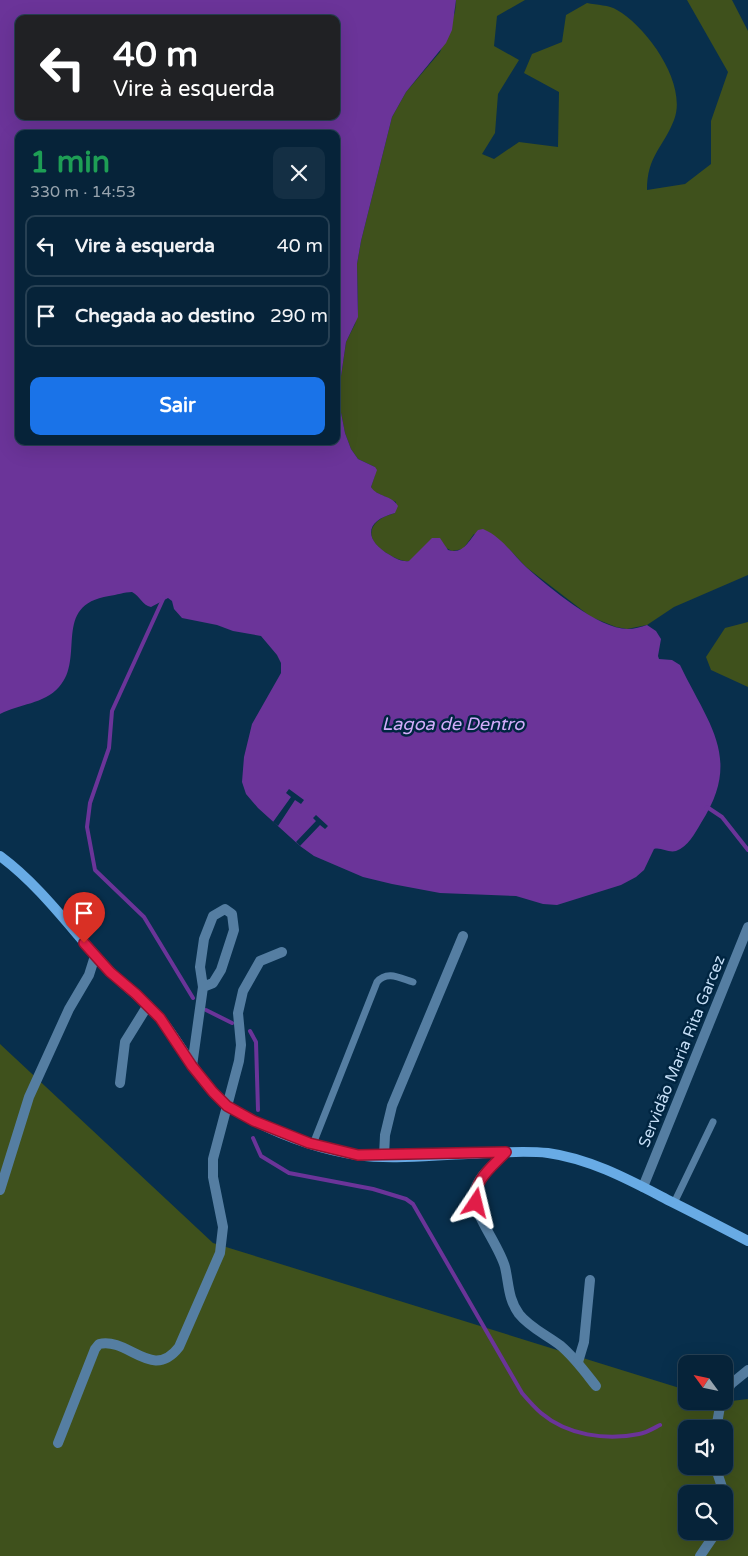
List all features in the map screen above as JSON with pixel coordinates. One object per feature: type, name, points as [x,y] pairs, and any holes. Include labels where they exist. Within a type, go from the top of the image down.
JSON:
[{"type":"main road","points":[[0,856],[31,884],[119,981],[148,1004],[213,1092],[227,1106],[254,1121],[312,1144],[358,1155],[384,1156],[526,1151],[571,1158],[595,1166],[643,1187],[748,1241]]},
{"type":"street","points":[[192,1066],[203,987],[200,967],[204,938],[214,916],[225,909],[232,914],[234,930],[221,970],[212,983],[203,987]]},
{"type":"street","name":"Servidão Maria Rita Garcez","points":[[643,1187],[748,927]]},
{"type":"street","points":[[384,1156],[385,1135],[392,1106],[463,936]]},
{"type":"street","points":[[58,1443],[95,1349],[99,1344],[111,1344],[151,1360],[159,1361],[168,1358],[179,1347],[220,1253],[223,1240],[222,1215],[213,1177],[213,1158],[239,1061],[241,1045],[238,1013],[242,991],[260,961],[282,952]]},
{"type":"street","points":[[0,1190],[29,1097],[69,1010],[89,975],[95,956]]},
{"type":"street","points":[[120,1083],[125,1042],[148,1004]]},
{"type":"street","points":[[506,1152],[477,1185],[474,1195],[478,1212],[499,1250],[505,1268],[509,1293],[520,1314],[578,1362],[596,1386]]},
{"type":"street","points":[[578,1362],[584,1342],[590,1280]]},
{"type":"street","points":[[733,1382],[748,1370]]},
{"type":"street","points":[[700,1556],[711,1540]]},
{"type":"lane","points":[[312,1144],[377,982],[382,976],[388,975],[413,982]]},
{"type":"lane","points":[[674,1203],[713,1122]]},
{"type":"green space","points":[[456,0],[525,0],[497,16],[494,46],[519,60],[498,94],[495,133],[482,154],[494,159],[519,142],[558,147],[559,92],[524,73],[532,54],[562,42],[566,15],[587,3],[607,6],[614,8],[629,18],[641,29],[662,58],[670,74],[677,106],[670,130],[653,160],[647,190],[685,184],[711,164],[711,121],[728,72],[687,0],[732,0],[748,31],[748,575],[674,607],[647,625],[627,629],[616,627],[591,617],[526,567],[510,550],[474,534],[463,549],[452,551],[446,548],[443,543],[410,561],[401,560],[388,554],[374,542],[372,536],[374,525],[379,520],[395,513],[396,502],[373,491],[371,487],[375,475],[375,467],[358,459],[351,449],[345,433],[340,407],[340,383],[346,342],[355,324],[358,309],[357,264],[392,117],[406,92],[440,52],[455,12]]},
{"type":"green space","points":[[748,622],[748,687],[711,670],[706,657],[725,628]]},
{"type":"green space","points":[[0,1044],[213,1243],[678,1388],[678,1410],[733,1410],[733,1401],[748,1399],[748,1556],[0,1556]]},
{"type":"water","name":"Lagoa de Dentro","points":[[0,0],[456,0],[452,30],[446,43],[406,92],[392,117],[361,241],[357,264],[358,317],[346,342],[340,383],[340,130],[15,130],[15,445],[340,445],[340,407],[345,433],[351,449],[358,459],[375,467],[377,470],[371,487],[377,493],[395,502],[398,506],[395,513],[377,521],[371,531],[375,543],[381,549],[397,559],[409,561],[432,538],[440,538],[448,550],[454,551],[466,546],[478,530],[483,529],[496,536],[526,567],[547,585],[589,615],[616,627],[630,629],[647,625],[656,631],[661,639],[659,659],[672,660],[680,665],[717,742],[720,760],[719,779],[713,800],[694,835],[688,843],[676,851],[654,849],[644,870],[621,885],[557,905],[543,904],[516,896],[440,893],[392,884],[363,877],[314,856],[300,846],[258,808],[246,794],[242,782],[244,757],[252,724],[281,673],[281,663],[277,655],[261,636],[182,618],[174,609],[172,601],[168,598],[151,607],[132,592],[91,601],[81,610],[75,621],[67,675],[59,687],[46,697],[0,714]]},
{"type":"pier","points":[[289,789],[304,800],[301,804],[295,800],[278,826],[273,822],[291,797],[286,793]]},
{"type":"pier","points":[[316,815],[328,826],[325,829],[320,825],[300,846],[296,842],[316,821],[313,818]]},
{"type":"waterway","points":[[164,597],[112,711],[109,748],[90,803],[87,827],[95,870],[144,917],[193,998]]},
{"type":"waterway","points":[[707,807],[722,817],[748,850]]},
{"type":"waterway","points":[[206,1010],[232,1023]]},
{"type":"waterway","points":[[250,1031],[256,1042],[258,1110]]},
{"type":"waterway","points":[[253,1138],[261,1156],[289,1173],[373,1189],[406,1199],[413,1204],[522,1393],[538,1411],[551,1421],[575,1431],[613,1437],[647,1432],[660,1425]]},
{"type":"route","points":[[84,943],[119,981],[148,1004],[213,1092],[227,1106],[254,1121],[309,1143],[358,1155],[384,1156],[506,1152],[477,1185],[474,1195],[476,1203]]}]
